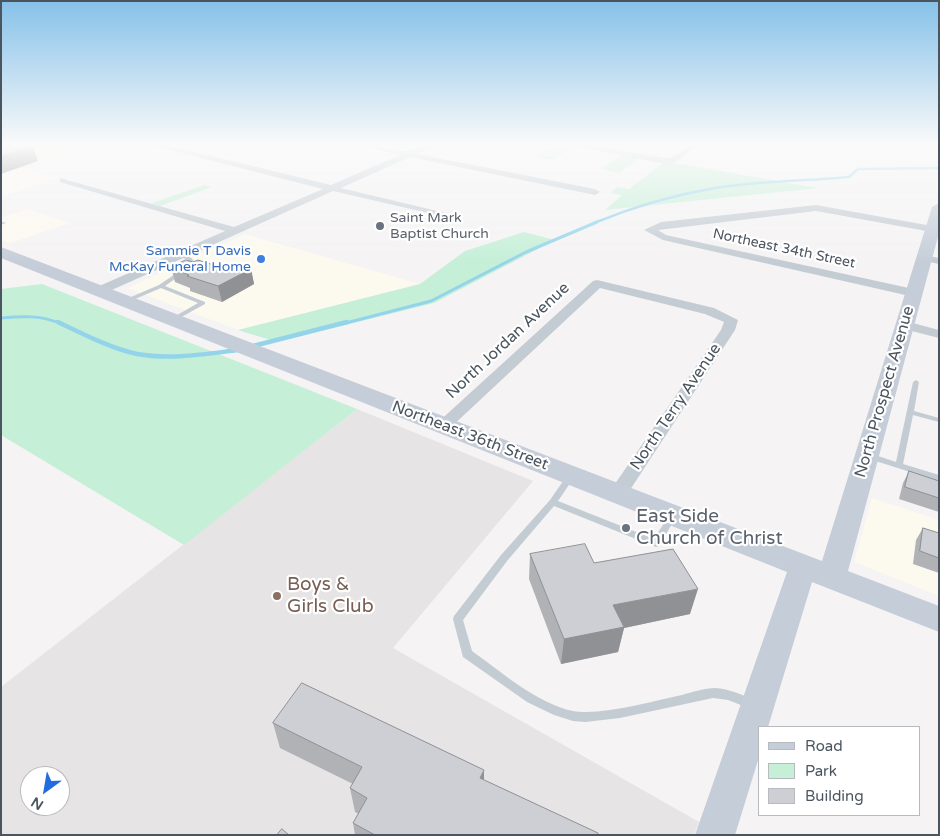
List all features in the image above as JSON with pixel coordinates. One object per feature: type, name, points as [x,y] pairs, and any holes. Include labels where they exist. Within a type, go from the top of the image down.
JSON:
[{"type":"main road","name":"North Prospect Avenue","points":[[715,835],[757,707],[818,572],[867,456],[914,293],[931,260],[932,229],[939,208]]},
{"type":"main road","name":"Northeast 36th Street","points":[[1,252],[939,619]]},
{"type":"street","points":[[77,184],[235,231]]},
{"type":"street","points":[[310,184],[450,217]]},
{"type":"street","points":[[100,290],[342,184]]},
{"type":"street","points":[[555,184],[595,192]]},
{"type":"street","name":"Northeast 34th Street","points":[[914,293],[663,237],[649,230],[661,225],[810,208],[932,229]]},
{"type":"street","name":"North Terry Avenue","points":[[598,284],[709,312],[731,320],[728,330],[617,494]]},
{"type":"street","name":"North Jordan Avenue","points":[[443,425],[598,284]]},
{"type":"street","points":[[905,325],[939,334]]},
{"type":"lane","points":[[126,301],[160,286],[193,264],[190,259],[181,255]]},
{"type":"lane","points":[[160,286],[203,303],[174,319]]},
{"type":"lane","points":[[899,465],[916,382]]},
{"type":"lane","points":[[910,412],[939,420]]},
{"type":"lane","points":[[867,456],[939,478]]},
{"type":"lane","points":[[571,476],[553,502],[504,558],[458,619],[467,654],[530,696],[574,717],[596,716],[713,693],[729,694],[757,707]]},
{"type":"lane","points":[[553,502],[656,544],[673,516]]},
{"type":"shaded area","points":[[1,184],[40,184],[1,196]]},
{"type":"shaded area","points":[[28,209],[70,223],[10,243],[1,240],[1,218]]},
{"type":"shaded area","name":"Sammie T Davis McKay Funeral Home","points":[[245,234],[420,284],[238,330],[127,288]]},
{"type":"shaded area","name":"Boys & Girls Club","points":[[357,409],[533,481],[393,648],[699,822],[694,835],[1,835],[1,687]]},
{"type":"shaded area","points":[[872,498],[939,520],[939,596],[854,562]]},
{"type":"green space","points":[[636,184],[795,184],[818,188],[605,210],[622,195],[610,193],[617,187],[629,189]]},
{"type":"green space","points":[[204,185],[212,187],[160,206],[152,203]]},
{"type":"green space","points":[[524,232],[555,240],[434,303],[277,342],[238,330],[420,284],[465,251]]},
{"type":"green space","points":[[42,284],[357,409],[184,545],[1,435],[1,289]]},
{"type":"building","points":[[186,260],[193,262],[198,260],[223,268],[232,263],[251,269],[218,286],[187,276],[189,275],[171,267]]},
{"type":"building","points":[[909,471],[939,481],[939,498],[905,487]]},
{"type":"building","points":[[923,528],[939,533],[939,558],[920,551]]},
{"type":"building","points":[[585,544],[594,563],[673,549],[698,589],[613,605],[624,627],[564,639],[530,554]]},
{"type":"building","points":[[302,683],[484,770],[480,778],[598,833],[598,835],[375,835],[353,823],[367,798],[350,788],[362,767],[273,723]]},
{"type":"building","points":[[282,829],[289,835],[277,835]]},
{"type":"waterway","points":[[594,223],[653,202],[684,194],[748,184]]},
{"type":"waterway","points":[[342,324],[431,301],[526,252],[597,222]]},
{"type":"waterway","points":[[1,318],[39,318],[61,324]]},
{"type":"waterway","points":[[58,322],[107,345],[127,352],[149,356],[200,355],[238,350]]},
{"type":"waterway","points":[[253,346],[347,322]]},
{"type":"place","name":"Saint Mark Baptist Church","points":[[380,226]]},
{"type":"place","name":"Sammie T Davis McKay Funeral Home","points":[[261,259]]},
{"type":"place","name":"East Side Church of Christ","points":[[626,528]]},
{"type":"place","name":"Boys & Girls Club","points":[[277,596]]}]
